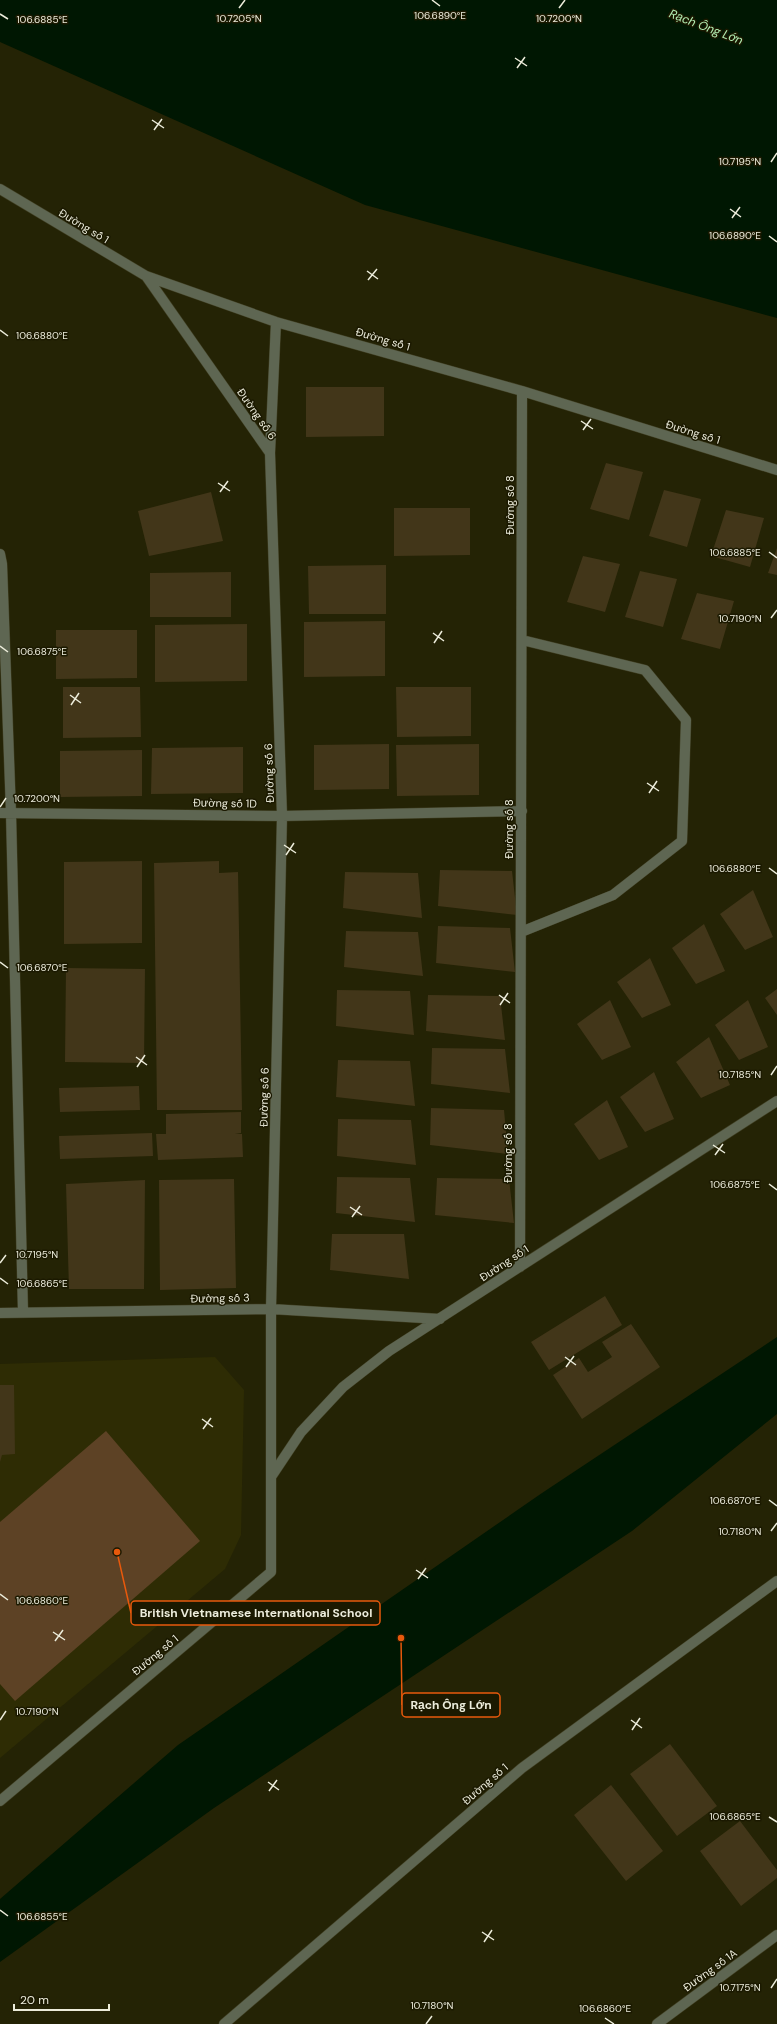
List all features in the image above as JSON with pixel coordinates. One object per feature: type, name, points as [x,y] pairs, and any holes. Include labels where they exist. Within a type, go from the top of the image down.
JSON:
[{"type":"street","name":"Đường số 1","points":[[0,189],[146,276],[276,322],[522,391],[777,470]]},
{"type":"street","name":"Đường số 6","points":[[146,276],[270,453],[282,816],[271,1309]]},
{"type":"street","points":[[270,453],[276,322]]},
{"type":"street","name":"Đường số 8","points":[[520,1267],[522,391]]},
{"type":"street","points":[[1,561],[11,813],[23,1312]]},
{"type":"street","points":[[521,932],[613,896],[682,841],[686,720],[645,670],[522,640]]},
{"type":"street","name":"Đường số 1D","points":[[0,813],[282,816],[522,811]]},
{"type":"street","name":"Đường số 1","points":[[271,1477],[301,1432],[343,1387],[389,1351],[777,1101]]},
{"type":"street","name":"Đường số 1","points":[[0,1801],[272,1572],[271,1309]]},
{"type":"street","name":"Đường số 3","points":[[0,1313],[271,1309],[440,1319]]},
{"type":"street","name":"Đường số 1","points":[[224,2024],[522,1768],[777,1581]]},
{"type":"street","name":"Đường số 1A","points":[[657,2024],[777,1935]]},
{"type":"shaded area","points":[[215,1357],[244,1390],[241,1535],[225,1569],[0,1758],[0,1364]]},
{"type":"shaded area","points":[[106,1431],[200,1541],[15,1701],[0,1684],[0,1522]]},
{"type":"water","name":"Rạch Ông Lớn","points":[[0,0],[777,0],[777,318],[365,205],[0,42]]},
{"type":"water","points":[[777,1337],[777,1414],[632,1531],[214,1808],[0,1962],[0,1899],[178,1745],[542,1493]]},
{"type":"building","points":[[306,387],[384,387],[384,436],[306,437]]},
{"type":"building","points":[[606,463],[643,472],[629,520],[590,509]]},
{"type":"building","points":[[664,490],[701,499],[687,547],[649,536]]},
{"type":"building","points":[[211,492],[223,541],[149,556],[138,511]]},
{"type":"building","points":[[394,508],[470,508],[470,555],[394,556]]},
{"type":"building","points":[[726,510],[764,518],[750,567],[711,556]]},
{"type":"building","points":[[777,548],[777,575],[768,573]]},
{"type":"building","points":[[583,556],[620,564],[605,612],[567,602]]},
{"type":"building","points":[[386,565],[386,614],[309,614],[308,566]]},
{"type":"building","points":[[640,571],[677,579],[663,627],[625,617]]},
{"type":"building","points":[[231,572],[231,617],[150,617],[150,573]]},
{"type":"building","points":[[697,593],[734,601],[720,649],[681,639]]},
{"type":"building","points":[[385,621],[385,676],[304,677],[304,622]]},
{"type":"building","points":[[247,624],[247,681],[155,682],[155,625]]},
{"type":"building","points":[[56,630],[137,630],[137,678],[56,679]]},
{"type":"building","points":[[63,687],[140,687],[141,737],[63,738]]},
{"type":"building","points":[[396,687],[471,687],[471,736],[397,737]]},
{"type":"building","points":[[389,744],[389,789],[314,790],[314,745]]},
{"type":"building","points":[[479,744],[479,795],[397,796],[396,745]]},
{"type":"building","points":[[243,747],[243,793],[151,794],[152,748]]},
{"type":"building","points":[[142,750],[142,796],[60,797],[60,751]]},
{"type":"building","points":[[142,861],[142,943],[64,944],[64,862]]},
{"type":"building","points":[[219,861],[219,873],[238,872],[242,1110],[157,1110],[154,863]]},
{"type":"building","points":[[440,870],[512,871],[517,915],[438,906]]},
{"type":"building","points":[[345,872],[418,873],[422,918],[343,908]]},
{"type":"building","points":[[753,890],[773,937],[745,950],[720,914]]},
{"type":"building","points":[[704,924],[725,971],[696,984],[672,948]]},
{"type":"building","points":[[438,926],[510,928],[515,972],[436,963]]},
{"type":"building","points":[[346,931],[418,932],[423,976],[344,967]]},
{"type":"building","points":[[650,958],[671,1005],[642,1018],[617,982]]},
{"type":"building","points":[[66,968],[145,969],[144,1063],[65,1062]]},
{"type":"building","points":[[777,989],[777,1015],[765,998]]},
{"type":"building","points":[[337,990],[410,991],[414,1035],[336,1026]]},
{"type":"building","points":[[428,995],[500,996],[505,1040],[426,1031]]},
{"type":"building","points":[[610,1000],[631,1047],[602,1060],[577,1024]]},
{"type":"building","points":[[748,1000],[768,1047],[739,1060],[715,1025]]},
{"type":"building","points":[[709,1037],[730,1085],[701,1098],[676,1062]]},
{"type":"building","points":[[432,1048],[505,1049],[510,1093],[431,1084]]},
{"type":"building","points":[[338,1060],[410,1061],[415,1106],[336,1097]]},
{"type":"building","points":[[654,1072],[674,1119],[645,1132],[620,1097]]},
{"type":"building","points":[[139,1086],[140,1110],[60,1112],[59,1088]]},
{"type":"building","points":[[607,1100],[628,1147],[599,1160],[574,1124]]},
{"type":"building","points":[[431,1108],[504,1110],[508,1154],[430,1145]]},
{"type":"building","points":[[241,1112],[241,1133],[235,1134],[242,1134],[243,1157],[158,1160],[156,1134],[166,1134],[166,1114]]},
{"type":"building","points":[[338,1119],[411,1120],[416,1165],[337,1156]]},
{"type":"building","points":[[152,1133],[153,1156],[60,1159],[59,1136]]},
{"type":"building","points":[[337,1177],[410,1178],[415,1222],[336,1213]]},
{"type":"building","points":[[437,1178],[509,1179],[514,1223],[435,1215]]},
{"type":"building","points":[[234,1179],[236,1288],[160,1290],[159,1180]]},
{"type":"building","points":[[145,1180],[144,1289],[69,1289],[66,1184]]},
{"type":"building","points":[[332,1234],[404,1234],[409,1279],[330,1270]]},
{"type":"building","points":[[605,1296],[622,1325],[549,1370],[531,1342]]},
{"type":"building","points":[[631,1324],[660,1367],[582,1419],[553,1375],[579,1358],[588,1372],[612,1357],[602,1342]]},
{"type":"building","points":[[0,1385],[14,1385],[15,1454],[2,1455],[0,1462]]},
{"type":"building","points":[[670,1744],[717,1806],[677,1836],[630,1774]]},
{"type":"building","points":[[611,1785],[663,1851],[626,1881],[574,1815]]},
{"type":"building","points":[[740,1821],[777,1870],[777,1878],[741,1906],[700,1851]]},
{"type":"place","name":"British Vietnamese International School","points":[[117,1552]]},
{"type":"place","name":"Rạch Ông Lớn","points":[[401,1638]]}]
